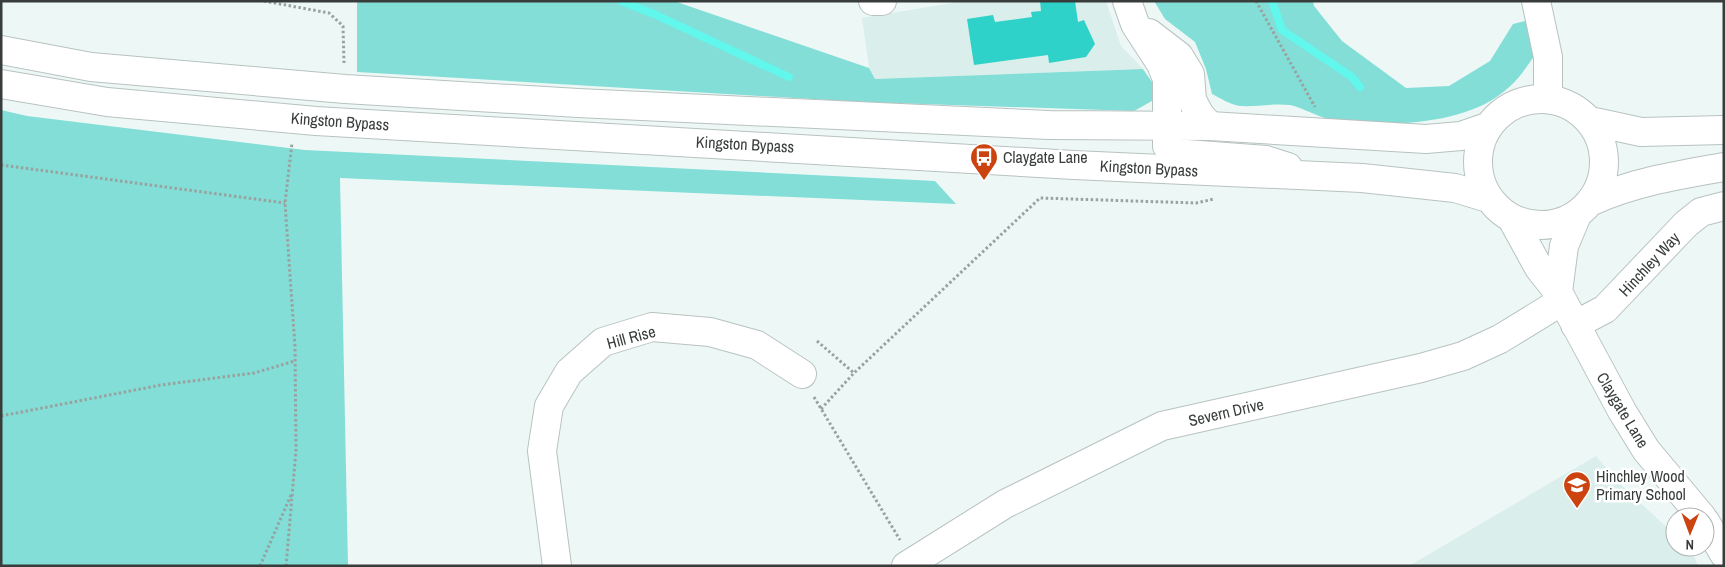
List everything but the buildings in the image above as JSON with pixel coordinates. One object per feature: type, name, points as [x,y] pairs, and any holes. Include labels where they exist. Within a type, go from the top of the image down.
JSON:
[{"type":"main road","points":[[873,1],[882,1]]},
{"type":"main road","points":[[1536,1],[1548,57],[1548,98]]},
{"type":"main road","points":[[1131,13],[1161,64],[1167,79],[1167,146],[1174,153],[1266,160],[1321,176]]},
{"type":"main road","points":[[1131,13],[1179,56],[1190,74],[1192,100],[1200,115],[1210,126]]},
{"type":"main road","name":"Kingston Bypass","points":[[1,50],[91,67],[345,89],[578,103],[1039,125],[1210,126],[1426,139],[1461,136],[1488,127]]},
{"type":"main road","name":"Kingston Bypass","points":[[1,84],[107,102],[295,118],[1074,165],[1321,176],[1455,188],[1488,198]]},
{"type":"main road","points":[[1560,297],[1564,246],[1584,208],[1602,182],[1605,164],[1603,146],[1590,121],[1577,109],[1548,98],[1525,100],[1506,108],[1488,127],[1478,151],[1478,171],[1488,198],[1512,219],[1542,226],[1559,223],[1584,208],[1617,190],[1658,179],[1724,167]]},
{"type":"main road","points":[[1590,121],[1641,132],[1724,130]]},
{"type":"main road","name":"Hinchley Way","points":[[1575,325],[1605,309],[1686,224],[1701,212],[1724,206]]},
{"type":"main road","name":"Claygate Lane","points":[[1512,219],[1539,268],[1560,297],[1646,450],[1694,507]]},
{"type":"main road","name":"Severn Drive","points":[[909,563],[1005,504],[1162,426],[1421,368],[1463,356],[1500,339],[1560,297]]},
{"type":"main road","name":"Hill Rise","points":[[557,566],[542,451],[549,406],[569,372],[603,342],[652,327],[710,332],[757,345],[802,374]]},
{"type":"main road","points":[[1715,538],[1724,554]]},
{"type":"path","points":[[264,1],[329,13],[344,26],[345,89]]},
{"type":"path","points":[[1256,1],[1319,114]]},
{"type":"path","points":[[286,566],[296,450],[295,361],[285,202],[295,118]]},
{"type":"path","points":[[1,165],[285,202]]},
{"type":"path","points":[[821,409],[854,373],[1040,198],[1196,203],[1222,198]]},
{"type":"path","points":[[817,341],[854,373]]},
{"type":"path","points":[[1,416],[161,385],[254,373],[295,361]]},
{"type":"path","points":[[802,374],[909,563]]},
{"type":"path","points":[[260,566],[292,492]]},
{"type":"shaded area","points":[[357,1],[674,1],[869,68],[875,79],[1143,69],[1154,85],[1152,101],[1134,111],[863,102],[357,72]]},
{"type":"shaded area","points":[[964,1],[1106,1],[1121,46],[1143,69],[875,79],[869,68],[862,18]]},
{"type":"shaded area","points":[[1154,1],[1313,1],[1314,6],[1342,41],[1406,88],[1449,86],[1490,61],[1513,24],[1529,20],[1536,53],[1507,89],[1485,104],[1465,112],[1419,122],[1349,122],[1324,118],[1290,105],[1237,105],[1212,94],[1206,69],[1195,42],[1165,19]]},
{"type":"shaded area","points":[[1,110],[27,116],[305,150],[935,181],[956,204],[340,178],[348,566],[1,566]]},
{"type":"shaded area","name":"Hinchley Wood Primary School","points":[[1596,456],[1619,483],[1665,526],[1665,557],[1695,557],[1698,566],[1409,566]]},
{"type":"waterway","points":[[621,1],[654,14],[789,77]]},
{"type":"waterway","points":[[1272,1],[1282,30],[1352,77],[1360,87]]},
{"type":"place","name":"Claygate Lane","points":[[984,181]]},
{"type":"place","name":"Hinchley Wood Primary School","points":[[1577,509]]}]
